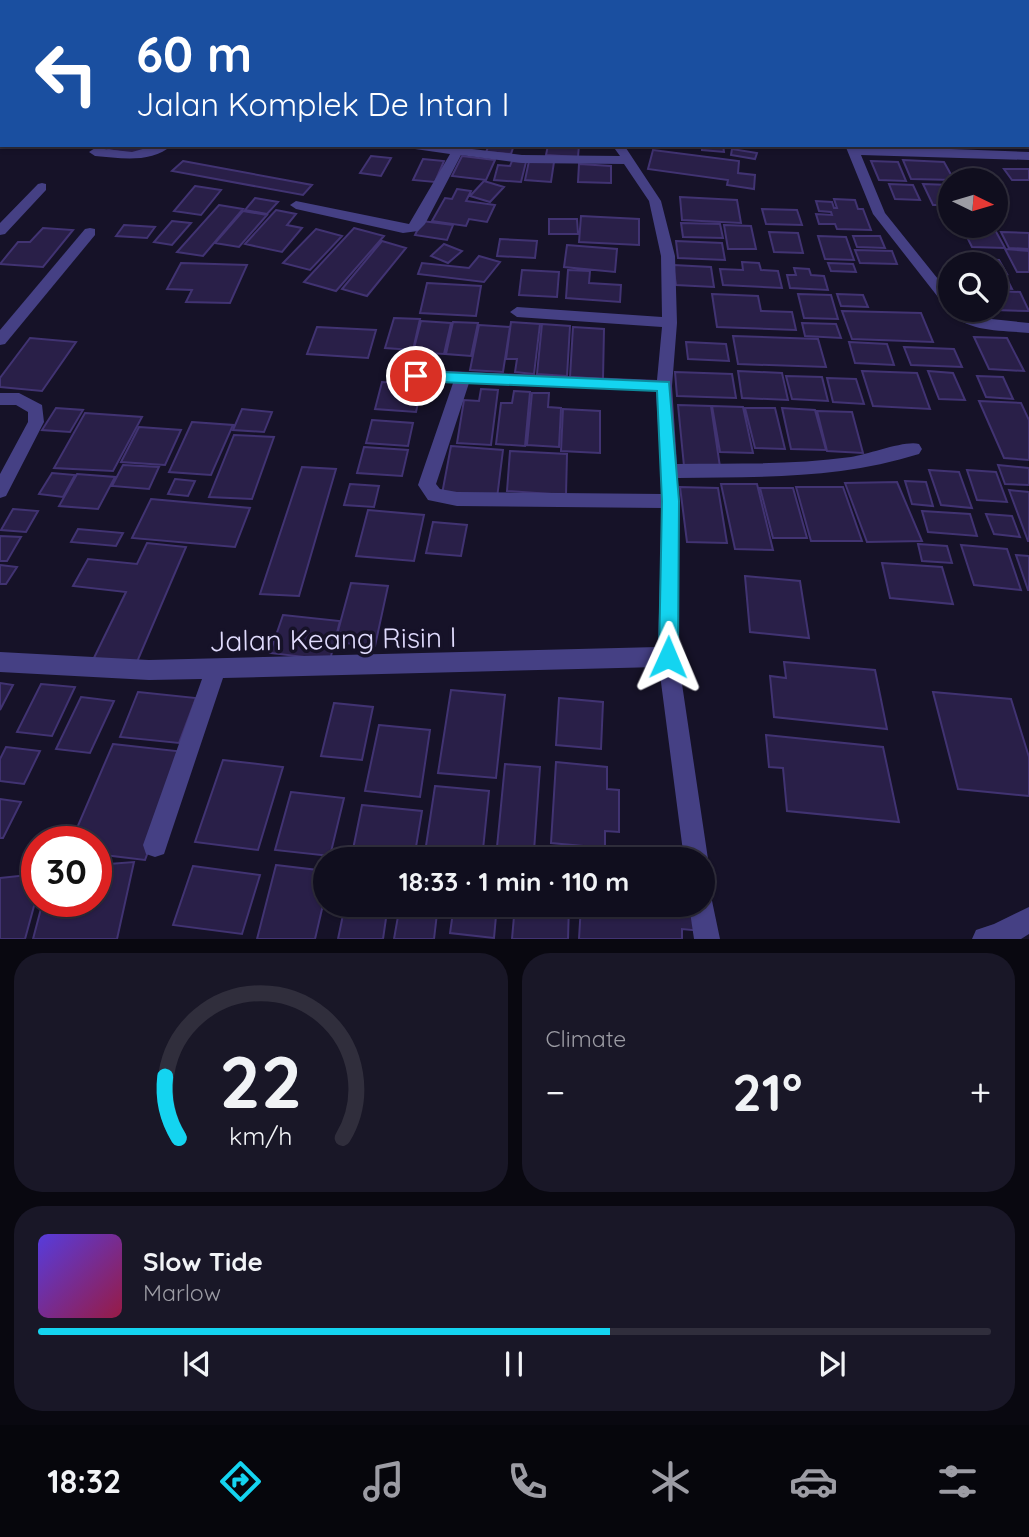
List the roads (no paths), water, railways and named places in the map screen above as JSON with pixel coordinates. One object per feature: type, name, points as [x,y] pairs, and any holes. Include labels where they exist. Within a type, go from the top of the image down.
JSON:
[{"type":"street","points":[[94,152],[139,156],[155,153],[163,147]]},
{"type":"street","points":[[422,147],[522,159],[623,153],[655,201],[668,256],[670,323],[664,386],[671,501],[668,657],[694,847]]},
{"type":"street","points":[[938,288],[878,214],[852,148],[1029,156]]},
{"type":"street","points":[[296,205],[404,229],[414,228],[457,152]]},
{"type":"street","points":[[0,231],[42,187]]},
{"type":"street","points":[[0,340],[90,232]]},
{"type":"street","points":[[517,312],[670,323]]},
{"type":"street","points":[[977,322],[1029,328]]},
{"type":"street","points":[[403,376],[664,386]]},
{"type":"street","points":[[463,378],[427,485],[434,495],[457,499],[671,501]]},
{"type":"street","points":[[0,399],[19,400],[36,409],[36,422],[0,491]]},
{"type":"street","points":[[669,471],[847,466],[879,461],[913,449]]},
{"type":"street","name":"Jalan Keang Risin I","points":[[0,662],[149,670],[668,657]]},
{"type":"street","points":[[155,845],[216,669]]},
{"type":"street","points":[[704,917],[707,939]]},
{"type":"street","points":[[985,939],[997,937],[1029,920]]}]
